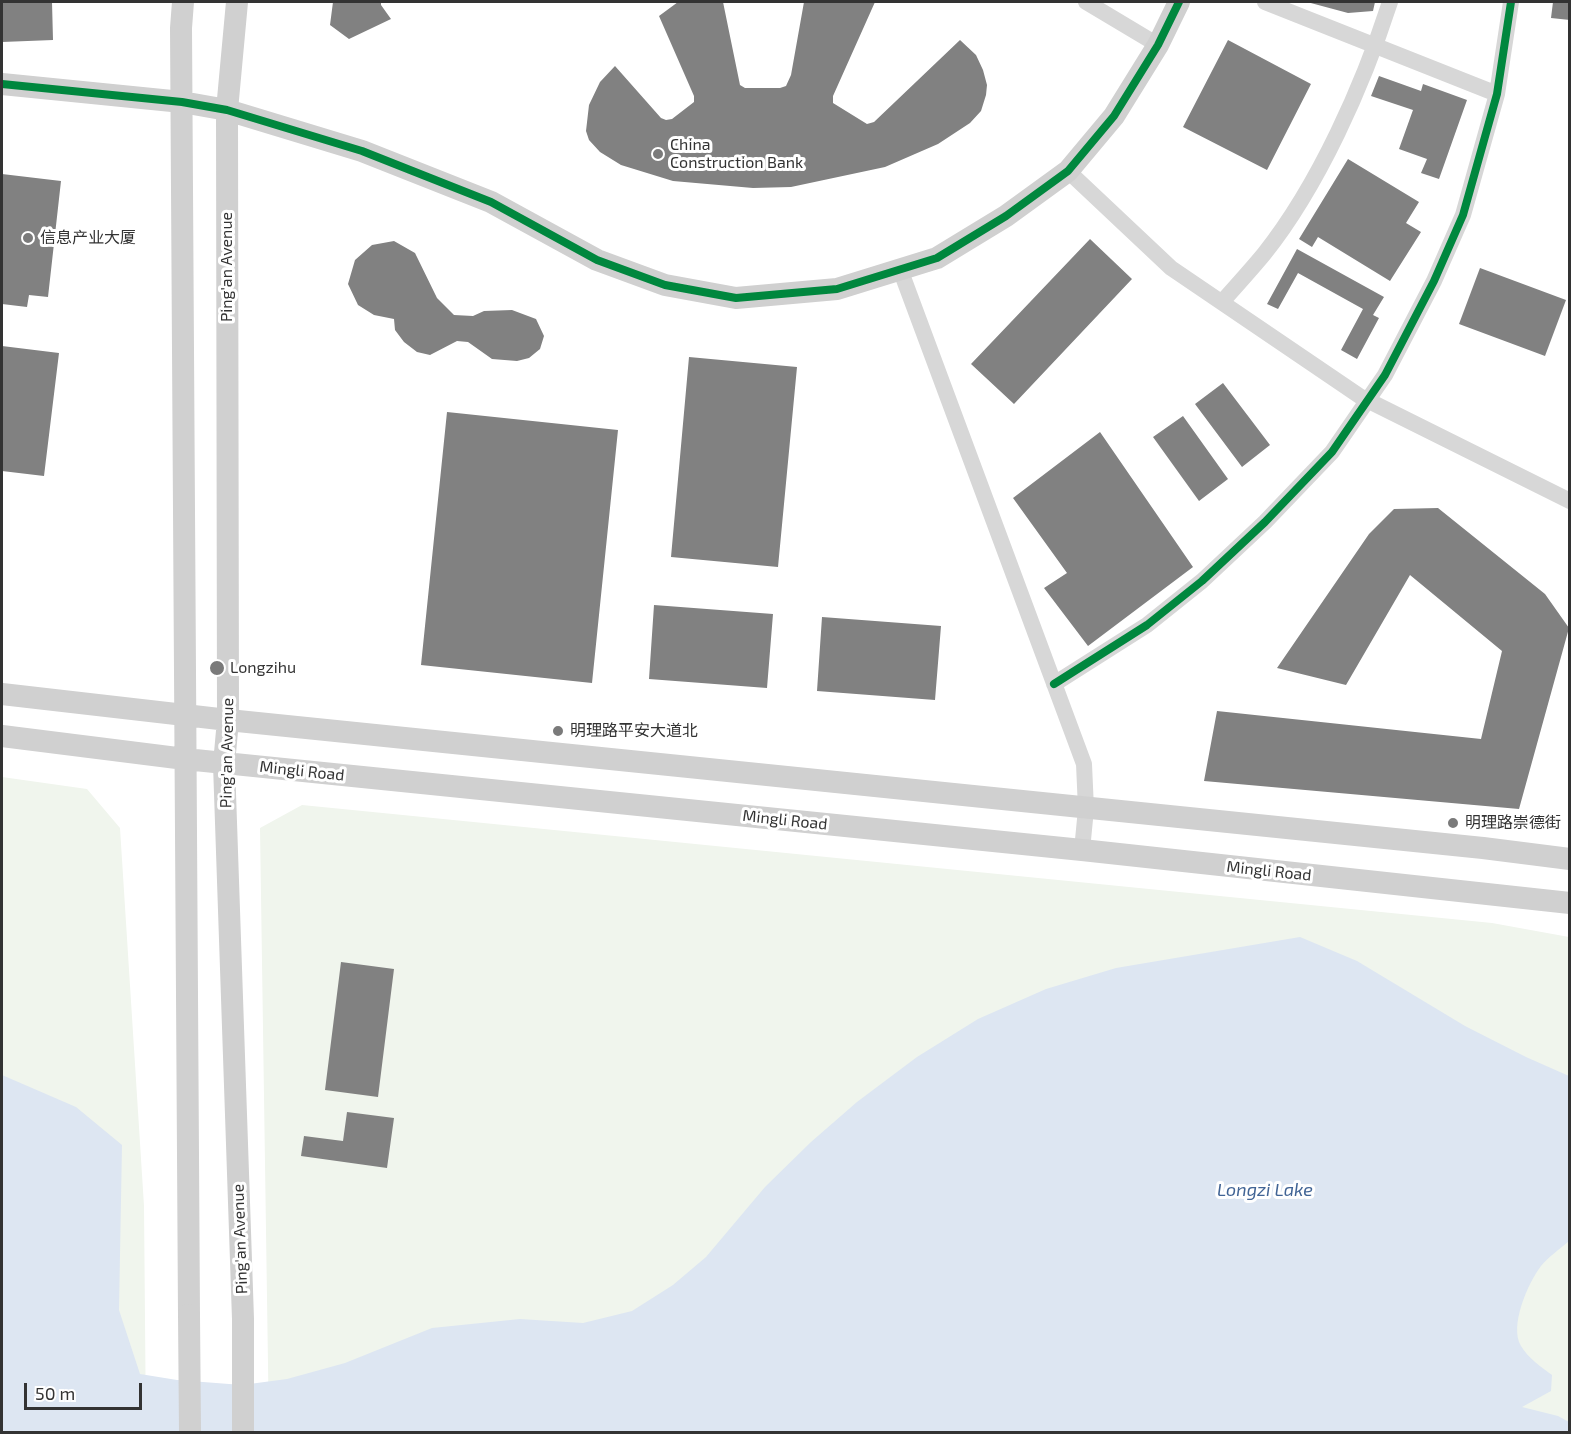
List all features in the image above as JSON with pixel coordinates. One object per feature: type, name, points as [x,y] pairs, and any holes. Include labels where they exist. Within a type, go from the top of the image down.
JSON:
[{"type":"main road","points":[[183,2],[181,28],[190,1432]]},
{"type":"main road","name":"Ping'an Avenue","points":[[237,2],[227,110],[228,720],[224,764],[243,1319],[243,1432]]},
{"type":"main road","points":[[2,84],[182,102],[227,110],[362,151],[491,202],[597,260],[665,285],[736,298],[837,289],[937,258],[1006,216],[1068,171],[1114,116],[1158,45],[1179,2]]},
{"type":"main road","points":[[2,694],[228,720],[1484,848],[1569,860]]},
{"type":"main road","name":"Mingli Road","points":[[2,736],[224,764],[1082,850],[1569,903]]},
{"type":"street","points":[[1086,2],[1158,45]]},
{"type":"street","points":[[1265,2],[1497,94]]},
{"type":"street","points":[[1222,302],[1265,253],[1310,185],[1356,92],[1376,45],[1390,2]]},
{"type":"street","points":[[1054,684],[1147,625],[1202,581],[1265,522],[1332,452],[1385,375],[1429,291],[1463,215],[1497,94],[1511,2]]},
{"type":"street","points":[[1068,171],[1171,268],[1368,400],[1569,501]]},
{"type":"street","points":[[900,269],[1084,764],[1086,809],[1082,850]]},
{"type":"shaded area","points":[[2,777],[87,789],[120,828],[144,1206],[146,1432],[2,1432]]},
{"type":"shaded area","points":[[302,805],[1492,923],[1569,937],[1569,1432],[269,1432],[260,828]]},
{"type":"water","name":"Longzi Lake","points":[[1300,937],[1357,961],[1465,1026],[1569,1076],[1569,1241],[1547,1259],[1536,1273],[1522,1305],[1517,1327],[1521,1346],[1535,1362],[1552,1375],[1551,1391],[1522,1407],[1558,1416],[1569,1422],[1569,1432],[2,1432],[2,1075],[76,1107],[122,1145],[119,1310],[140,1374],[177,1380],[242,1385],[287,1379],[345,1363],[432,1328],[520,1319],[583,1323],[632,1311],[673,1285],[706,1257],[765,1187],[811,1142],[857,1102],[917,1057],[978,1019],[1046,989],[1116,968]]},
{"type":"building","points":[[2,2],[52,2],[53,40],[2,42]]},
{"type":"building","points":[[333,2],[381,2],[391,19],[349,39],[330,25]]},
{"type":"building","points":[[678,2],[723,2],[740,85],[745,88],[780,88],[786,86],[791,75],[804,2],[875,2],[833,96],[833,103],[867,124],[874,122],[960,40],[976,55],[983,70],[987,85],[981,111],[970,123],[938,144],[885,167],[791,187],[753,188],[673,181],[621,165],[600,152],[589,140],[586,131],[589,105],[600,82],[615,66],[661,118],[672,119],[694,102],[694,96],[659,16]]},
{"type":"building","points":[[1307,2],[1375,2],[1373,11],[1348,13]]},
{"type":"building","points":[[1553,2],[1570,2],[1570,20],[1551,18]]},
{"type":"building","points":[[1228,40],[1311,84],[1267,170],[1183,127]]},
{"type":"building","points":[[1379,76],[1421,91],[1423,84],[1467,100],[1439,179],[1421,173],[1427,159],[1399,149],[1413,110],[1371,96]]},
{"type":"building","points":[[1348,159],[1419,202],[1406,223],[1421,232],[1390,281],[1318,237],[1312,247],[1299,239]]},
{"type":"building","name":"信息产业大厦","points":[[2,174],[61,181],[48,297],[29,295],[27,307],[2,304]]},
{"type":"building","points":[[1090,239],[1132,279],[1014,404],[971,364]]},
{"type":"building","points":[[394,241],[415,253],[437,298],[454,315],[473,316],[484,311],[512,310],[536,319],[544,336],[540,349],[529,358],[517,361],[492,359],[468,342],[457,341],[430,355],[417,352],[404,342],[395,330],[394,319],[374,315],[358,305],[348,284],[355,260],[372,245]]},
{"type":"building","points":[[1297,249],[1384,297],[1373,315],[1379,318],[1357,359],[1341,350],[1363,309],[1298,273],[1278,309],[1267,304]]},
{"type":"building","points":[[1480,268],[1566,300],[1545,356],[1459,324]]},
{"type":"building","points":[[2,346],[59,353],[44,476],[2,471]]},
{"type":"building","points":[[689,357],[797,367],[778,567],[671,557]]},
{"type":"building","points":[[1223,383],[1270,445],[1242,467],[1195,404]]},
{"type":"building","points":[[447,412],[618,430],[592,683],[421,665]]},
{"type":"building","points":[[1183,416],[1228,479],[1199,501],[1153,437]]},
{"type":"building","points":[[1100,432],[1193,567],[1088,646],[1044,588],[1067,573],[1013,498]]},
{"type":"building","points":[[1438,508],[1545,594],[1569,628],[1519,809],[1204,781],[1217,711],[1481,739],[1502,651],[1410,575],[1346,685],[1277,668],[1369,534],[1394,509]]},
{"type":"building","points":[[654,605],[773,614],[767,688],[649,679]]},
{"type":"building","points":[[822,617],[941,626],[935,700],[817,691]]},
{"type":"building","points":[[341,962],[394,969],[378,1097],[325,1090]]},
{"type":"building","points":[[347,1112],[394,1118],[387,1168],[301,1156],[304,1136],[343,1141]]},
{"type":"cycle path","points":[[2,84],[182,102],[227,110],[362,151],[491,202],[597,260],[665,285],[736,298],[837,289],[937,258],[1006,216],[1068,171],[1114,116],[1158,45],[1179,2]]},
{"type":"cycle path","points":[[1054,684],[1147,625],[1202,581],[1265,522],[1332,452],[1385,375],[1434,281],[1463,215],[1497,94],[1511,2]]},
{"type":"place","name":"China Construction Bank","points":[[658,154]]},
{"type":"place","name":"信息产业大厦","points":[[28,238]]},
{"type":"place","name":"Longzihu","points":[[217,668]]},
{"type":"place","name":"明理路平安大道北","points":[[558,731]]},
{"type":"place","name":"明理路崇德街","points":[[1453,823]]}]
